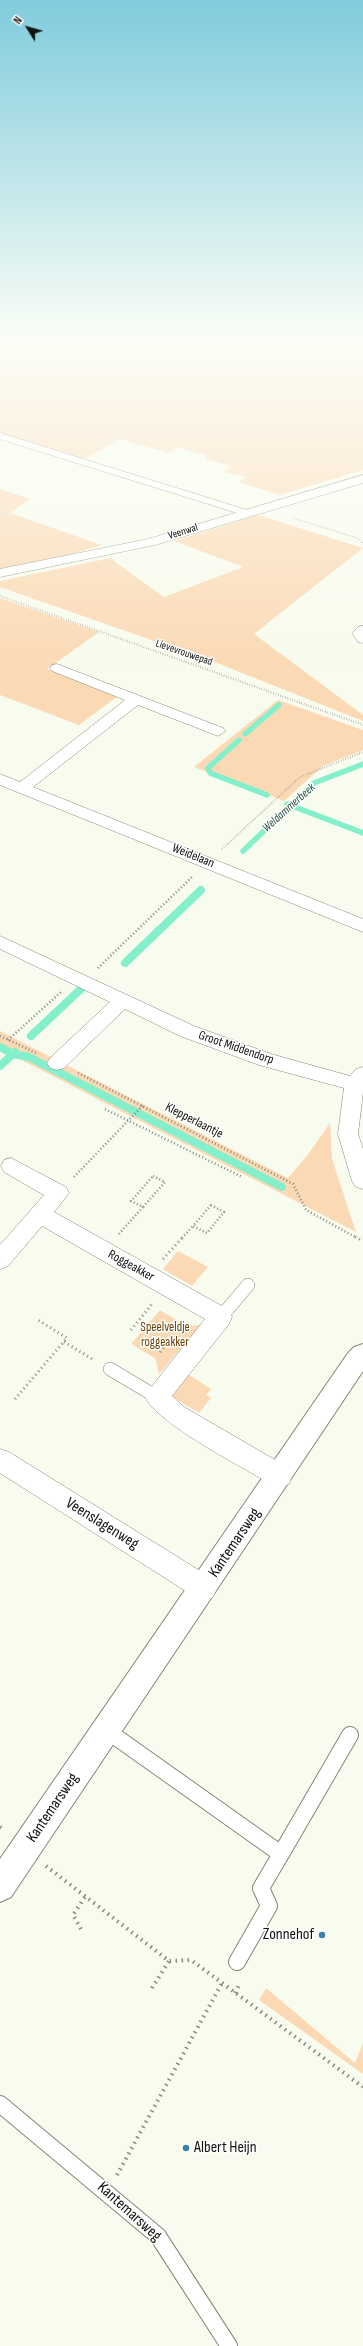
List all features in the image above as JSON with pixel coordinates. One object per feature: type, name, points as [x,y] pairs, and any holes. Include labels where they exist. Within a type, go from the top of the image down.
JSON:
[{"type":"street","name":"Veenwal","points":[[0,573],[150,542],[247,512],[363,479]]},
{"type":"street","points":[[363,630],[359,633],[363,638]]},
{"type":"street","points":[[57,668],[218,731]]},
{"type":"street","points":[[22,788],[136,699]]},
{"type":"street","name":"Weidelaan","points":[[0,779],[363,926]]},
{"type":"street","name":"Groot Middendorp","points":[[0,942],[187,1031],[266,1060],[359,1079]]},
{"type":"street","points":[[57,1063],[123,1000]]},
{"type":"street","points":[[359,1079],[348,1134],[363,1181]]},
{"type":"street","points":[[0,1260],[58,1193],[11,1166]]},
{"type":"street","name":"Roggeakker","points":[[40,1215],[221,1317]]},
{"type":"street","points":[[221,1317],[156,1397],[175,1414],[280,1476]]},
{"type":"street","name":"Kantemarsweg","points":[[0,1886],[204,1588],[357,1360],[363,1354]]},
{"type":"street","name":"Veenslagenweg","points":[[0,1460],[204,1588]]},
{"type":"lane","points":[[44,449],[247,512]]},
{"type":"lane","points":[[221,1317],[248,1285]]},
{"type":"lane","points":[[110,1369],[156,1397]]},
{"type":"lane","points":[[106,1730],[282,1854]]},
{"type":"lane","points":[[237,1962],[269,1906],[261,1888],[350,1735]]},
{"type":"lane","name":"Kantemarsweg","points":[[0,2104],[158,2236],[229,2346]]},
{"type":"path","points":[[262,508],[356,538],[363,543]]},
{"type":"path","name":"Lievevrouwepad","points":[[0,596],[363,725]]},
{"type":"path","points":[[8,1040],[76,978]]},
{"type":"path","name":"Klepperlaantje","points":[[0,1036],[57,1063],[293,1184],[306,1210],[363,1241]]},
{"type":"path","points":[[58,1193],[142,1106]]},
{"type":"path","points":[[105,1109],[242,1178]]},
{"type":"path","points":[[104,1251],[143,1207],[156,1192],[165,1182],[153,1176],[131,1201],[143,1207]]},
{"type":"path","points":[[131,1330],[158,1281],[193,1226],[211,1205],[224,1212],[207,1233],[193,1226]]},
{"type":"path","points":[[15,1399],[67,1338],[38,1320]]},
{"type":"path","points":[[64,1342],[110,1369]]},
{"type":"path","points":[[26,1849],[85,1897],[169,1961],[191,1960],[363,2087]]},
{"type":"path","points":[[81,1930],[73,1915],[85,1897]]},
{"type":"path","points":[[152,1988],[169,1961]]},
{"type":"path","points":[[108,2193],[222,1983]]},
{"type":"green space","points":[[54,449],[102,449],[85,459]]},
{"type":"green space","points":[[156,449],[173,449],[168,453]]},
{"type":"green space","points":[[185,449],[363,449],[363,470],[280,495],[239,482],[246,477],[224,472],[231,466],[205,459],[206,456]]},
{"type":"green space","points":[[0,489],[30,499],[10,513],[102,545],[68,555],[0,569]]},
{"type":"green space","points":[[258,515],[363,548],[254,634],[363,715],[363,721],[217,663],[0,587],[0,581],[110,558],[164,597],[243,567],[174,541]]},
{"type":"green space","points":[[0,598],[99,632],[47,669],[118,696],[79,725],[0,695]]},
{"type":"green space","points":[[278,700],[363,730],[363,750],[323,766],[284,801],[194,767]]},
{"type":"green space","points":[[0,1031],[288,1178],[307,1156],[330,1123],[332,1159],[356,1232],[0,1049]]},
{"type":"green space","points":[[178,1251],[208,1267],[192,1286],[163,1269]]},
{"type":"green space","name":"Speelveldje roggeakker","points":[[160,1310],[187,1326],[201,1325],[159,1374],[155,1358],[131,1344]]},
{"type":"green space","points":[[189,1375],[211,1389],[206,1395],[211,1398],[199,1413],[171,1396]]},
{"type":"green space","points":[[266,1988],[355,2063],[363,2043],[363,2074],[259,2000]]},
{"type":"waterway","points":[[245,734],[279,705]]},
{"type":"waterway","points":[[239,740],[208,768],[210,773],[267,795]]},
{"type":"waterway","name":"Weldammerbeek","points":[[291,805],[314,783],[363,764]]},
{"type":"waterway","name":"Weldammerbeek","points":[[243,851],[291,805]]},
{"type":"waterway","points":[[291,805],[363,833]]},
{"type":"waterway","name":"Weldammerbeek","points":[[125,963],[201,890]]},
{"type":"waterway","name":"Weldammerbeek","points":[[31,1036],[84,986]]},
{"type":"waterway","points":[[0,1047],[13,1054]]},
{"type":"waterway","name":"Weldammerbeek","points":[[0,1066],[13,1054]]},
{"type":"waterway","points":[[13,1054],[29,1057],[282,1187]]},
{"type":"place","name":"Zonnehof","points":[[322,1935]]},
{"type":"place","name":"Albert Heijn","points":[[186,2148]]}]
